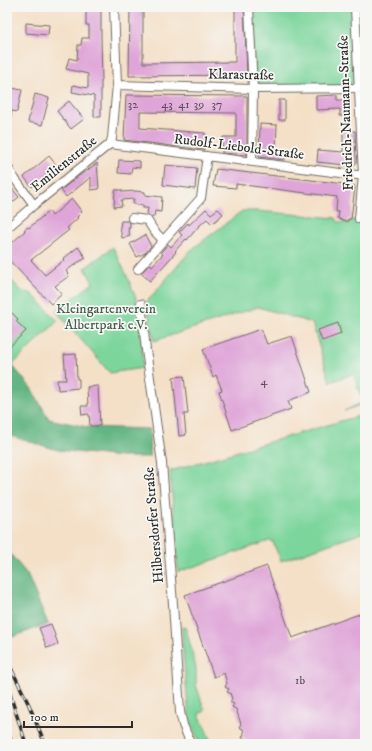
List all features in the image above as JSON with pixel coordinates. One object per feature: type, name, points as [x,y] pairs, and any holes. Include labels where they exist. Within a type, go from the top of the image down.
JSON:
[{"type":"street","points":[[110,144],[112,138],[116,85],[114,7]]},
{"type":"street","points":[[249,7],[253,89],[252,162]]},
{"type":"street","name":"Friedrich-Naumann-Straße","points":[[355,7],[362,88],[364,175],[359,219]]},
{"type":"street","name":"Klarastraße","points":[[116,85],[253,89],[362,88]]},
{"type":"street","name":"Rudolf-Liebold-Straße","points":[[110,144],[364,175]]},
{"type":"street","name":"Emilienstraße","points":[[7,228],[110,144]]},
{"type":"street","points":[[138,269],[201,198],[207,156]]},
{"type":"street","name":"Emilienstraße","points":[[7,166],[34,205]]},
{"type":"street","points":[[132,218],[147,220],[154,231],[163,240]]},
{"type":"street","name":"Hilbersdorfer Straße","points":[[141,304],[162,463],[180,712],[183,725],[191,744]]},
{"type":"green space","points":[[251,7],[353,7],[358,86],[255,87]]},
{"type":"green space","points":[[242,211],[336,218],[338,222],[349,223],[352,220],[365,221],[365,408],[363,404],[344,411],[363,402],[353,374],[330,382],[312,323],[258,307],[154,341],[149,315],[144,305],[191,250]]},
{"type":"green space","name":"Kleingartenverein Albertpark e.V.","points":[[113,247],[125,271],[138,304],[140,313],[143,368],[110,373],[56,311],[93,283],[85,268]]},
{"type":"green space","points":[[7,276],[23,292],[31,293],[58,321],[12,365],[7,366]]},
{"type":"green space","points":[[12,365],[31,388],[49,419],[87,427],[150,429],[149,457],[121,457],[58,450],[7,435],[7,366]]},
{"type":"green space","points":[[365,414],[365,532],[281,561],[272,540],[178,572],[170,471]]},
{"type":"green space","points":[[7,550],[27,574],[48,624],[12,637],[7,626]]},
{"type":"green space","points":[[182,627],[186,628],[196,668],[196,685],[205,711],[199,714],[212,744],[200,744],[189,717]]},
{"type":"building","points":[[86,7],[101,7],[101,117],[94,117],[94,96],[72,92],[73,85],[88,88],[88,74],[66,69],[69,58],[77,60],[78,45],[81,45],[82,38],[89,38],[89,25],[86,25]]},
{"type":"building","points":[[130,7],[143,7],[143,63],[235,62],[235,7],[244,7],[247,75],[129,76]]},
{"type":"building","points":[[26,23],[49,25],[48,35],[26,33]]},
{"type":"building","points":[[7,87],[22,90],[17,112],[12,111],[10,107],[7,107]]},
{"type":"building","points":[[35,94],[49,98],[42,125],[28,122]]},
{"type":"building","points":[[126,95],[247,96],[247,155],[222,153],[223,137],[236,137],[236,113],[140,112],[140,128],[205,133],[204,150],[124,140]]},
{"type":"building","points":[[337,95],[337,100],[346,100],[346,116],[340,116],[340,109],[316,110],[316,96]]},
{"type":"building","points":[[279,100],[285,100],[285,120],[279,120]]},
{"type":"building","points":[[69,101],[84,119],[71,129],[57,111]]},
{"type":"building","points":[[260,124],[277,125],[276,150],[285,150],[285,160],[259,157]]},
{"type":"building","points":[[343,131],[355,131],[356,163],[354,166],[317,162],[318,150],[343,152]]},
{"type":"building","points":[[49,156],[57,166],[32,187],[24,177]]},
{"type":"building","points":[[119,160],[140,161],[140,168],[132,167],[131,174],[118,173]]},
{"type":"building","points":[[97,163],[99,189],[91,190],[91,177],[66,197],[61,190]]},
{"type":"building","points":[[165,165],[197,168],[195,189],[163,185]]},
{"type":"building","points":[[216,169],[354,185],[351,219],[348,219],[348,221],[343,221],[338,218],[339,212],[336,212],[337,197],[236,184],[236,188],[213,186]]},
{"type":"building","points":[[11,187],[19,197],[7,207],[7,190]]},
{"type":"building","points":[[115,190],[122,190],[122,192],[145,192],[145,195],[162,197],[161,212],[155,211],[154,217],[151,217],[147,214],[148,208],[143,208],[143,205],[133,204],[134,199],[121,200],[122,206],[114,207]]},
{"type":"building","points":[[72,199],[82,212],[77,217],[78,218],[67,228],[69,230],[31,260],[45,275],[78,247],[86,258],[66,271],[69,276],[55,286],[62,294],[51,304],[7,258],[7,235],[13,242],[25,231],[24,230],[28,227],[29,228],[49,211],[52,216]]},
{"type":"building","points":[[206,209],[211,214],[218,209],[223,214],[212,224],[207,219],[199,226],[175,251],[176,252],[150,281],[141,273],[150,264],[152,266],[163,254],[161,252],[168,244],[171,247],[182,235],[179,232]]},
{"type":"building","points":[[121,221],[128,221],[130,223],[130,228],[128,228],[130,236],[122,238],[120,227]]},
{"type":"building","points":[[145,235],[151,246],[145,253],[137,257],[130,244]]},
{"type":"building","points":[[7,308],[18,319],[16,321],[26,331],[7,349]]},
{"type":"building","points":[[338,323],[341,334],[322,341],[318,330]]},
{"type":"building","points":[[261,329],[267,344],[292,336],[311,392],[288,401],[291,409],[232,430],[219,391],[222,390],[216,375],[213,377],[203,349]]},
{"type":"building","points":[[76,354],[77,379],[79,379],[79,388],[58,390],[57,380],[66,380],[64,355]]},
{"type":"building","points":[[184,376],[188,414],[184,414],[186,435],[179,436],[173,377]]},
{"type":"building","points":[[98,386],[100,426],[90,426],[89,414],[82,415],[81,406],[88,406],[87,387]]},
{"type":"building","points":[[267,566],[292,638],[365,612],[365,744],[248,744],[246,739],[242,738],[244,734],[243,729],[239,727],[241,724],[236,709],[232,707],[234,704],[230,702],[232,699],[230,693],[227,692],[229,689],[225,687],[227,683],[224,673],[214,677],[185,595]]},
{"type":"building","points":[[51,624],[58,644],[47,648],[39,628]]},
{"type":"railway","points":[[7,660],[29,705],[45,744]]},
{"type":"railway","points":[[7,685],[26,744]]},
{"type":"railway","points":[[7,729],[12,744]]}]
